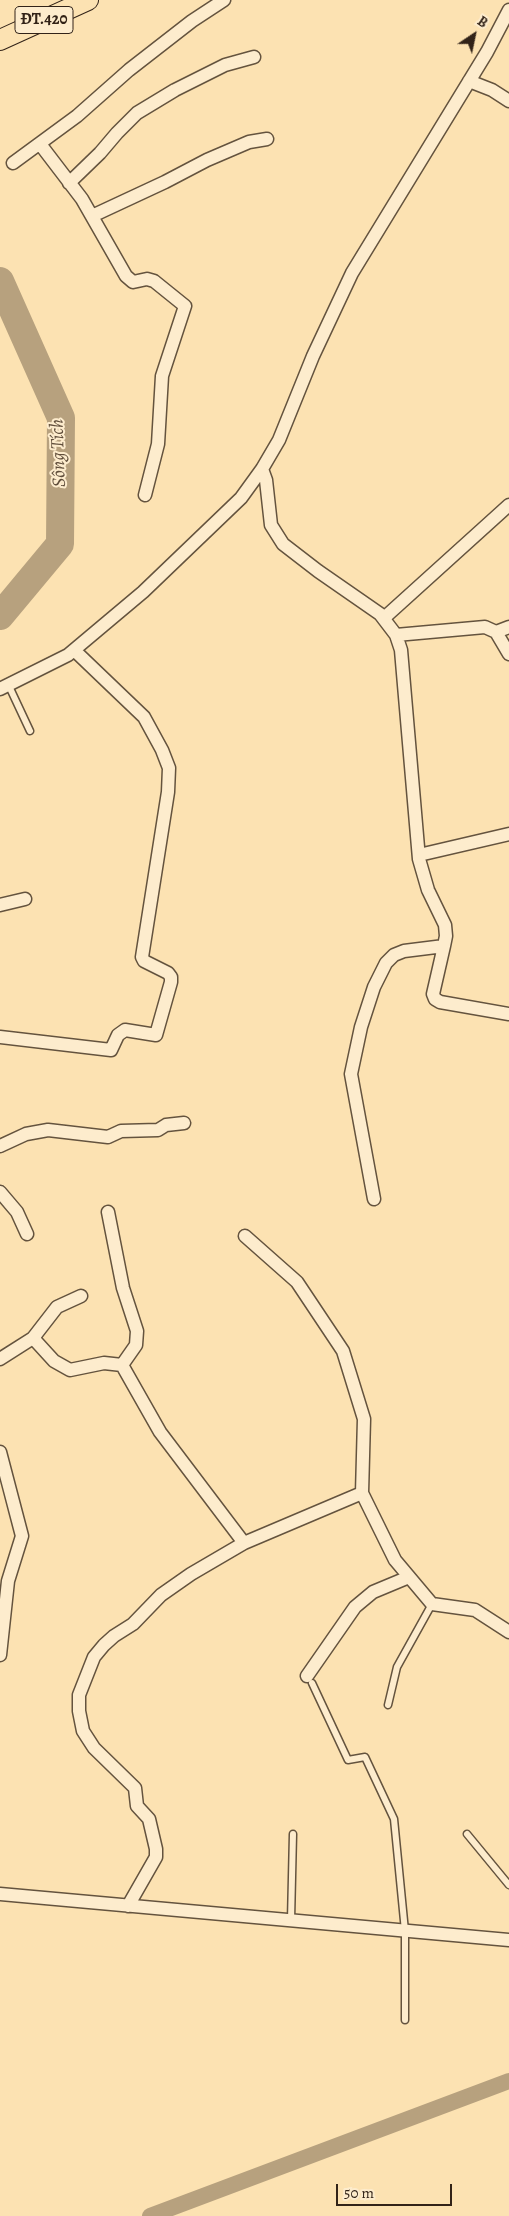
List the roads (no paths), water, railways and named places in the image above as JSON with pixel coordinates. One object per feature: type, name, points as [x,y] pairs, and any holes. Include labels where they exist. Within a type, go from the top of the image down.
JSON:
[{"type":"main road","name":"ĐT.420","points":[[0,40],[85,0]]},
{"type":"street","points":[[13,163],[77,116],[129,70],[192,21],[224,0]]},
{"type":"street","points":[[4,686],[68,655],[150,586],[241,498],[262,469],[278,440],[313,356],[352,273],[469,81],[509,10]]},
{"type":"street","points":[[70,183],[137,113],[176,90],[225,65],[254,56]]},
{"type":"street","points":[[469,81],[492,90],[509,101]]},
{"type":"street","points":[[92,216],[207,160],[249,142],[267,139]]},
{"type":"street","points":[[40,144],[92,216],[126,276],[133,282],[147,279],[154,281],[185,306],[162,376],[158,444],[145,495]]},
{"type":"street","points":[[262,469],[266,480],[271,524],[278,538],[298,556],[384,618],[396,635],[401,650],[419,855],[428,890],[445,925],[446,936],[433,994],[435,999],[440,1002],[509,1014]]},
{"type":"street","points":[[384,618],[509,505]]},
{"type":"street","points":[[396,635],[485,627],[496,632],[509,654]]},
{"type":"street","points":[[496,632],[509,627]]},
{"type":"street","points":[[0,1036],[111,1050],[118,1035],[125,1030],[156,1035],[171,982],[171,977],[168,973],[144,961],[142,956],[168,792],[169,768],[162,750],[144,717],[74,650]]},
{"type":"street","points":[[419,855],[509,834]]},
{"type":"street","points":[[0,905],[25,899]]},
{"type":"street","points":[[374,1199],[351,1074],[361,1027],[374,987],[386,963],[394,954],[444,946]]},
{"type":"street","points":[[0,1146],[26,1134],[48,1130],[108,1138],[121,1131],[158,1130],[166,1125],[184,1123]]},
{"type":"street","points":[[0,1192],[17,1212],[27,1234]]},
{"type":"street","points":[[108,1212],[123,1288],[137,1331],[136,1345],[122,1365]]},
{"type":"street","points":[[245,1236],[297,1282],[344,1351],[364,1419],[362,1492],[395,1560],[432,1604],[475,1610],[509,1632]]},
{"type":"street","points":[[0,1359],[33,1338],[57,1307],[82,1296]]},
{"type":"street","points":[[33,1338],[54,1362],[70,1370],[104,1363],[122,1365]]},
{"type":"street","points":[[122,1365],[160,1432],[244,1543]]},
{"type":"street","points":[[0,1452],[22,1536],[8,1581],[0,1655]]},
{"type":"street","points":[[128,1906],[156,1857],[156,1848],[150,1822],[137,1806],[135,1788],[132,1783],[94,1748],[83,1731],[79,1711],[79,1695],[94,1657],[104,1645],[133,1624],[161,1595],[191,1574],[244,1543],[362,1492]]},
{"type":"street","points":[[309,1680],[355,1608],[373,1592],[409,1577]]},
{"type":"street","points":[[0,1894],[509,1940]]},
{"type":"lane","points":[[4,686],[30,732]]},
{"type":"lane","points":[[388,1705],[397,1667],[432,1604]]},
{"type":"lane","points":[[309,1680],[348,1760],[365,1757],[394,1819],[406,1931],[404,2020]]},
{"type":"lane","points":[[291,1920],[293,1834]]},
{"type":"lane","points":[[467,1834],[509,1886]]},
{"type":"waterway","name":"Sông Tích","points":[[0,281],[61,418],[60,544],[0,616]]},
{"type":"waterway","points":[[150,2216],[509,2081]]}]
